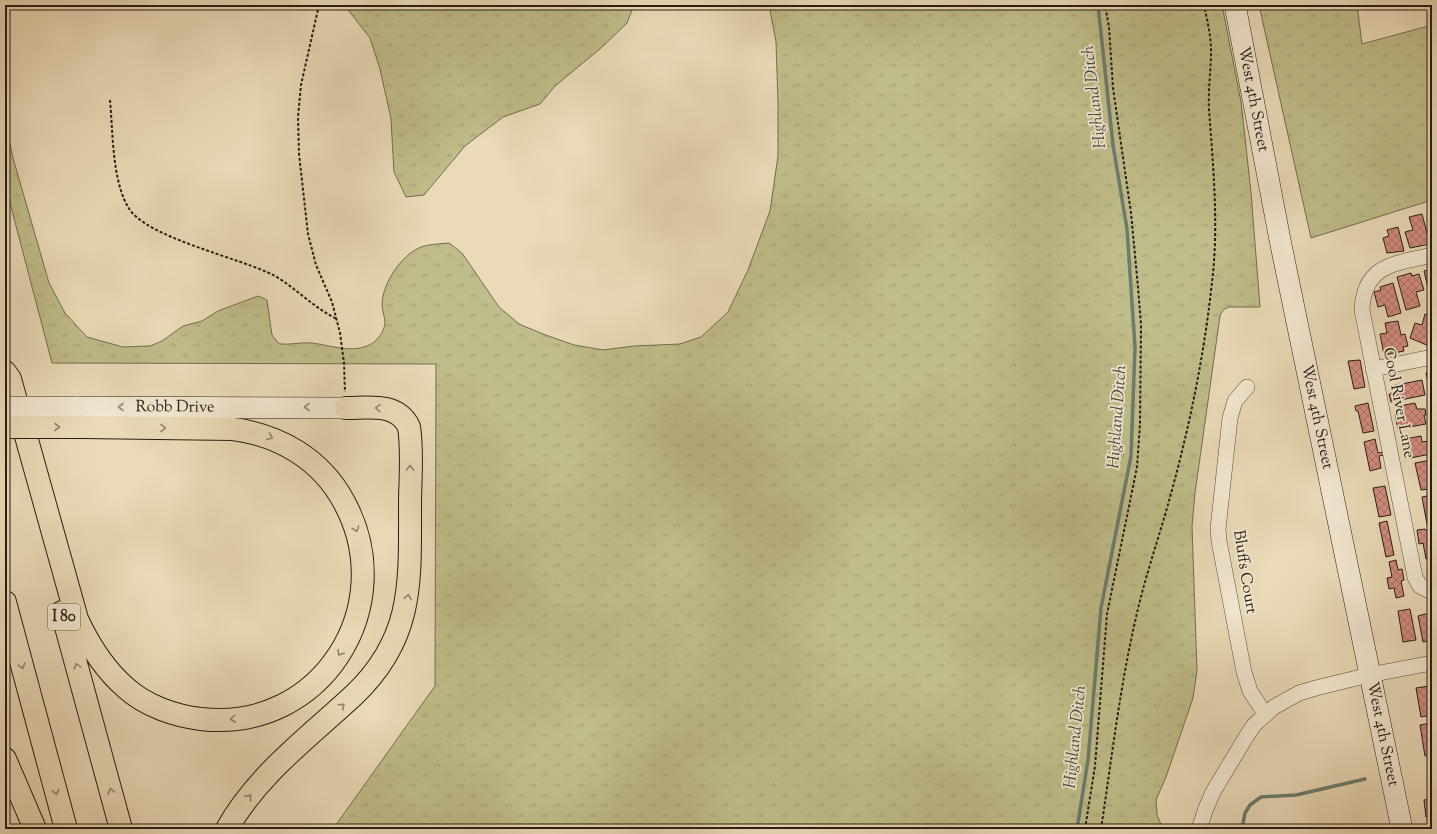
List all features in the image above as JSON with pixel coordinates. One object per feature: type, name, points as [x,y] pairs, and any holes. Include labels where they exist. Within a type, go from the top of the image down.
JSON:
[{"type":"highway","points":[[5,372],[10,379],[77,619],[88,643],[115,678],[127,690],[146,702],[165,711],[186,717],[229,720],[250,717],[271,710],[290,701],[308,689],[325,674],[349,638],[357,618],[362,598],[364,575],[358,533],[340,493],[327,476],[311,462],[293,449],[274,439],[252,432],[232,429],[79,417],[5,427]]},
{"type":"highway","name":"I 80","points":[[5,406],[121,829]]},
{"type":"highway","points":[[227,829],[244,802],[272,770],[354,695],[372,676],[389,652],[405,612],[410,569],[409,427],[401,415],[389,409],[346,408]]},
{"type":"highway","points":[[5,602],[66,829]]},
{"type":"highway","points":[[5,758],[35,829]]},
{"type":"main road","name":"West 4th Street","points":[[1235,5],[1283,252],[1369,675],[1402,829]]},
{"type":"main road","name":"Robb Drive","points":[[5,406],[79,417],[346,408]]},
{"type":"street","name":"Cool River Lane","points":[[1432,255],[1390,266],[1380,270],[1371,277],[1366,288],[1362,310],[1415,577],[1420,586],[1432,592]]},
{"type":"street","points":[[1373,369],[1432,357]]},
{"type":"street","name":"Bluffs Court","points":[[1247,387],[1235,401],[1230,418],[1218,528],[1219,541],[1244,672],[1250,691],[1265,714]]},
{"type":"street","points":[[1199,829],[1213,792],[1246,737],[1265,714],[1285,700],[1299,693],[1369,675],[1432,664]]},
{"type":"path","points":[[319,5],[301,85],[298,117],[299,154],[308,234],[316,265],[332,302],[337,319],[344,363],[346,408]]},
{"type":"path","points":[[1085,829],[1094,766],[1107,614],[1137,467],[1140,424],[1141,332],[1138,288],[1131,213],[1113,88],[1109,27],[1105,5]]},
{"type":"path","points":[[1101,829],[1115,724],[1130,648],[1144,584],[1167,508],[1189,422],[1197,384],[1212,282],[1215,228],[1208,95],[1211,51],[1210,35],[1204,5]]},
{"type":"path","points":[[110,100],[117,174],[122,194],[129,209],[148,225],[169,236],[274,276],[301,294],[320,310],[337,319]]},
{"type":"green space","points":[[347,5],[634,5],[627,23],[601,48],[555,86],[540,104],[503,117],[465,146],[424,195],[406,197],[394,172],[391,119],[380,69],[370,38],[349,11]]},
{"type":"green space","points":[[769,5],[1222,5],[1241,102],[1251,192],[1260,307],[1229,307],[1223,310],[1220,316],[1195,493],[1192,526],[1197,670],[1193,698],[1166,777],[1156,800],[1157,815],[1163,829],[333,829],[435,686],[436,364],[52,363],[5,184],[5,121],[13,158],[49,283],[65,313],[87,337],[123,347],[150,346],[162,341],[183,326],[202,321],[218,311],[258,296],[267,300],[272,335],[279,344],[308,343],[347,349],[360,348],[373,343],[383,330],[385,318],[382,307],[385,288],[400,263],[406,256],[421,247],[449,243],[462,253],[499,307],[519,324],[574,345],[603,350],[634,346],[680,344],[701,337],[728,312],[748,270],[770,211],[778,156],[778,103],[776,42]]},
{"type":"green space","points":[[1259,5],[1357,5],[1362,44],[1432,25],[1432,200],[1311,238]]},
{"type":"building","points":[[1422,214],[1430,244],[1410,248],[1405,232],[1413,230],[1409,217]]},
{"type":"building","points":[[1432,216],[1432,225],[1429,226],[1427,217]]},
{"type":"building","points":[[1398,227],[1404,251],[1387,253],[1383,238],[1389,236],[1387,230]]},
{"type":"building","points":[[1431,269],[1432,272],[1432,305],[1424,271]]},
{"type":"building","points":[[1411,273],[1412,276],[1419,274],[1424,290],[1416,292],[1420,306],[1406,310],[1397,277]]},
{"type":"building","points":[[1393,283],[1401,313],[1388,317],[1385,305],[1378,307],[1374,292],[1381,290],[1380,287]]},
{"type":"building","points":[[1425,314],[1432,316],[1432,337],[1429,346],[1410,338],[1415,323],[1422,325]]},
{"type":"building","points":[[1398,321],[1401,335],[1405,334],[1408,346],[1403,347],[1404,351],[1384,355],[1380,334],[1387,333],[1385,323]]},
{"type":"building","points":[[1360,360],[1365,387],[1354,389],[1348,361]]},
{"type":"building","points":[[1432,372],[1432,392],[1430,392],[1426,373]]},
{"type":"building","points":[[1422,380],[1425,395],[1391,402],[1389,394],[1392,394],[1391,386]]},
{"type":"building","points":[[1368,403],[1374,431],[1363,433],[1358,411],[1356,411],[1355,406]]},
{"type":"building","points":[[1415,403],[1417,409],[1425,409],[1426,415],[1424,415],[1426,424],[1398,429],[1395,414],[1401,413],[1400,406]]},
{"type":"building","points":[[1421,436],[1422,442],[1429,441],[1431,454],[1405,459],[1402,446],[1407,445],[1405,439]]},
{"type":"building","points":[[1375,439],[1378,453],[1383,452],[1384,455],[1379,456],[1381,468],[1370,471],[1364,442]]},
{"type":"building","points":[[1431,460],[1432,489],[1421,490],[1415,463]]},
{"type":"building","points":[[1385,486],[1391,515],[1379,517],[1373,488]]},
{"type":"building","points":[[1432,495],[1432,523],[1427,524],[1422,497]]},
{"type":"building","points":[[1387,521],[1394,555],[1386,557],[1379,523]]},
{"type":"building","points":[[1425,529],[1426,531],[1432,530],[1432,558],[1426,559],[1423,543],[1419,544],[1417,530]]},
{"type":"building","points":[[1396,560],[1398,570],[1402,569],[1404,580],[1401,581],[1404,596],[1396,598],[1394,588],[1389,589],[1387,578],[1392,577],[1389,562]]},
{"type":"building","points":[[1427,569],[1432,569],[1432,576],[1429,577]]},
{"type":"building","points":[[1410,609],[1416,640],[1403,642],[1398,611]]},
{"type":"building","points":[[1432,614],[1432,640],[1423,642],[1418,616]]},
{"type":"building","points":[[1429,686],[1432,703],[1432,715],[1421,717],[1416,688]]},
{"type":"building","points":[[1432,723],[1432,755],[1425,756],[1420,725]]},
{"type":"building","points":[[1432,799],[1432,816],[1426,817],[1424,800]]},
{"type":"waterway","name":"Highland Ditch","points":[[1077,829],[1088,760],[1101,608],[1131,456],[1135,347],[1127,229],[1113,145],[1098,5]]},
{"type":"waterway","points":[[1242,829],[1245,813],[1250,805],[1261,797],[1296,795],[1365,779]]}]
